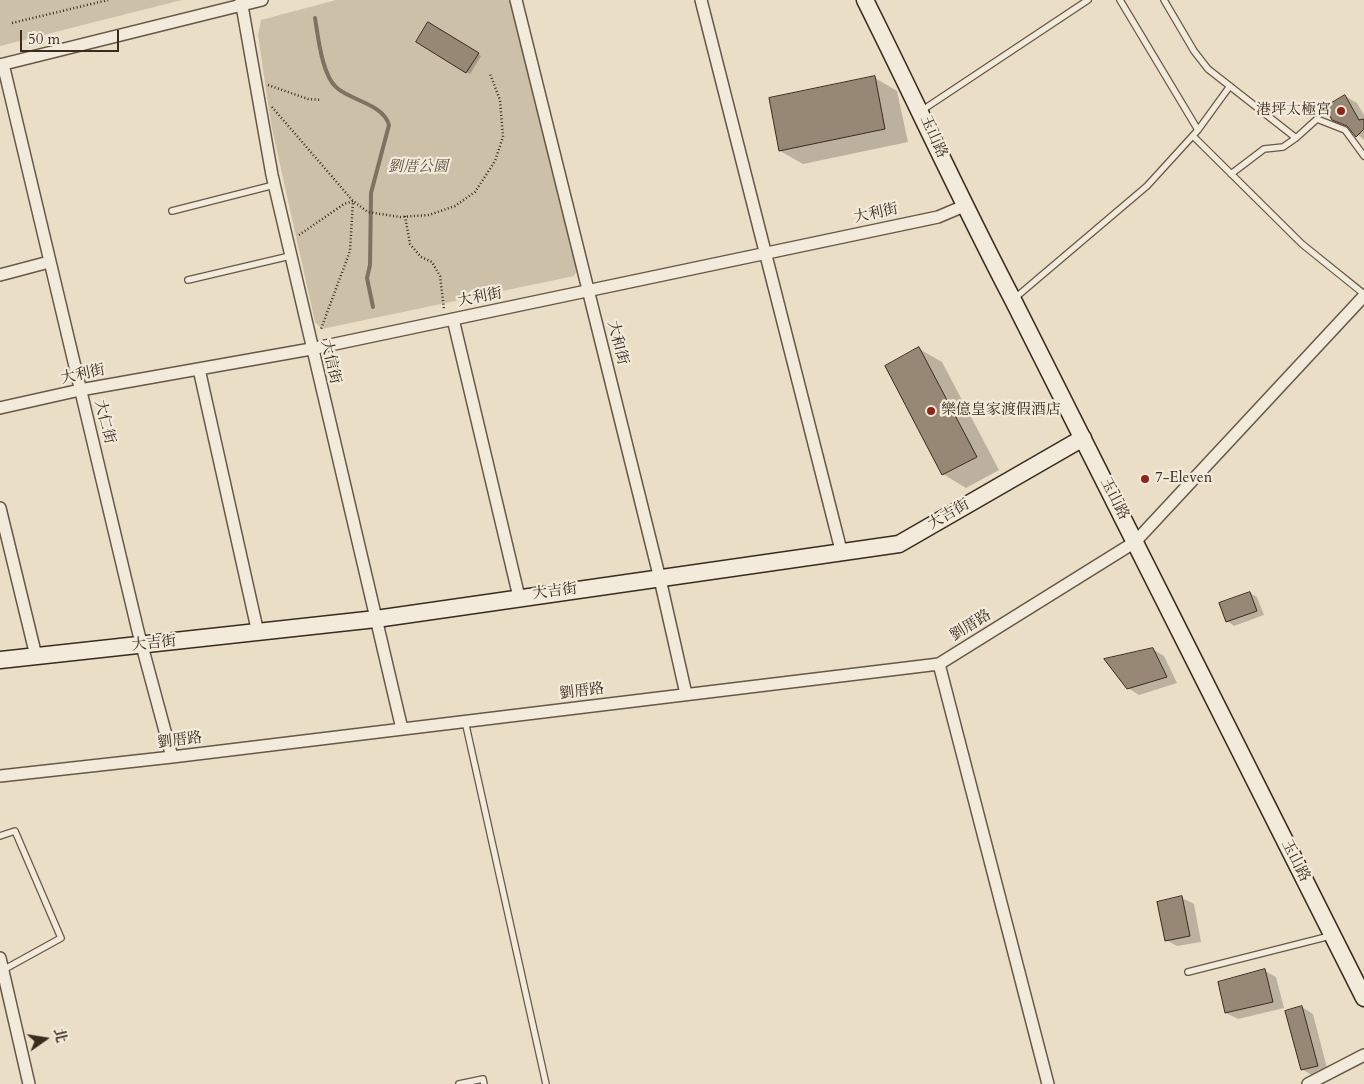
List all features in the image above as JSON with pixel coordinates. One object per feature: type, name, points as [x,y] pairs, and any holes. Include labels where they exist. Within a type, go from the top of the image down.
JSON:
[{"type":"street","points":[[2,65],[241,2],[262,0]]},
{"type":"street","name":"大和街","points":[[516,0],[660,579],[686,694]]},
{"type":"street","points":[[701,0],[842,554]]},
{"type":"street","name":"玉山路","points":[[865,0],[921,111],[964,206],[1083,438],[1364,998]]},
{"type":"street","name":"大信街","points":[[241,2],[274,185],[311,349],[402,729]]},
{"type":"street","name":"大仁街","points":[[2,65],[142,645],[172,758]]},
{"type":"street","name":"大利街","points":[[0,408],[80,390],[311,349],[449,319],[589,292],[938,216],[964,206]]},
{"type":"street","points":[[0,275],[49,262]]},
{"type":"street","name":"劉厝路","points":[[0,776],[172,758],[939,664],[1135,542],[1364,295]]},
{"type":"street","points":[[449,319],[519,597]]},
{"type":"street","points":[[199,369],[258,633]]},
{"type":"street","name":"大吉街","points":[[0,660],[376,619],[519,597],[842,554],[899,544],[1083,438]]},
{"type":"street","points":[[0,508],[36,656]]},
{"type":"street","points":[[939,664],[1048,1084]]},
{"type":"street","points":[[0,958],[29,1084]]},
{"type":"street","points":[[1308,1084],[1364,1055]]},
{"type":"lane","points":[[921,111],[1088,0]]},
{"type":"lane","points":[[1120,0],[1198,130]]},
{"type":"lane","points":[[1164,0],[1194,51],[1208,69],[1296,138]]},
{"type":"lane","points":[[1013,300],[1147,186],[1198,130],[1230,86]]},
{"type":"lane","points":[[1231,174],[1264,148],[1283,147],[1318,119],[1345,130],[1364,156]]},
{"type":"lane","points":[[1193,136],[1302,244],[1364,295]]},
{"type":"lane","points":[[172,211],[274,185]]},
{"type":"lane","points":[[188,280],[290,256]]},
{"type":"lane","points":[[465,722],[546,1084]]},
{"type":"lane","points":[[0,836],[15,830],[61,938],[3,970]]},
{"type":"lane","points":[[1188,972],[1332,935]]},
{"type":"lane","points":[[459,1084],[483,1079],[484,1084]]},
{"type":"path","points":[[12,23],[108,0]]},
{"type":"path","points":[[270,105],[353,201],[368,212],[405,216],[430,214],[456,206],[475,192],[495,161],[503,136],[500,100],[490,74]]},
{"type":"path","points":[[268,92],[267,85],[308,99],[321,100]]},
{"type":"path","points":[[299,235],[344,204],[353,201]]},
{"type":"path","points":[[320,330],[350,251],[353,201]]},
{"type":"path","points":[[405,216],[410,244],[421,257],[432,262],[440,276],[449,319]]},
{"type":"green space","points":[[0,0],[182,0],[0,46]]},
{"type":"green space","name":"劉厝公園","points":[[336,0],[516,0],[580,265],[574,276],[322,329],[315,322],[271,124],[258,35],[261,20]]},
{"type":"building","points":[[428,22],[479,53],[466,73],[416,42]]},
{"type":"building","points":[[875,76],[885,129],[779,151],[769,98]]},
{"type":"building","name":"港坪太極宮","points":[[1345,95],[1359,120],[1364,119],[1364,129],[1356,137],[1347,126],[1332,120],[1325,107]]},
{"type":"building","name":"樂億皇家渡假酒店","points":[[919,347],[977,457],[942,475],[885,366]]},
{"type":"building","points":[[1250,592],[1257,611],[1226,622],[1219,603]]},
{"type":"building","points":[[1153,648],[1167,677],[1127,689],[1104,659]]},
{"type":"building","points":[[1182,896],[1190,936],[1165,941],[1157,902]]},
{"type":"building","points":[[1265,969],[1273,1002],[1225,1013],[1218,982]]},
{"type":"building","points":[[1302,1006],[1318,1066],[1301,1070],[1285,1011]]},
{"type":"waterway","points":[[315,18],[324,65],[332,82],[343,92],[374,107],[386,118],[389,125],[371,193],[370,265],[367,278],[373,307]]},
{"type":"place","name":"港坪太極宮","points":[[1341,111]]},
{"type":"place","name":"樂億皇家渡假酒店","points":[[931,411]]},
{"type":"place","name":"7-Eleven","points":[[1145,479]]}]
